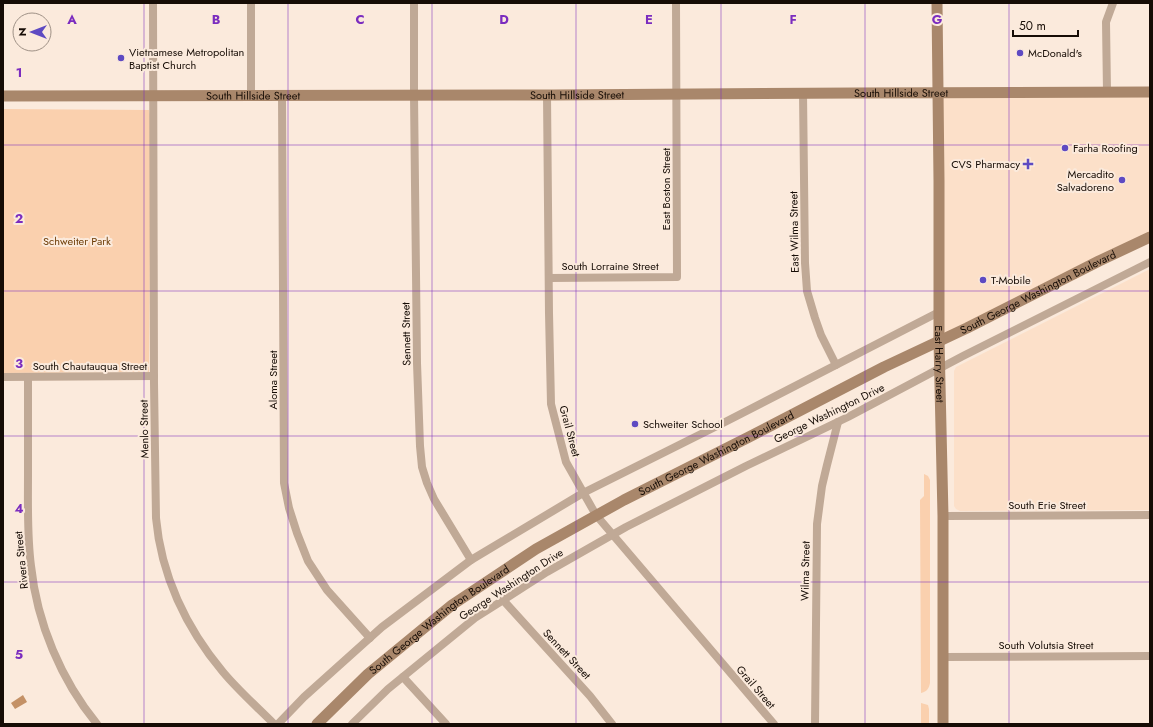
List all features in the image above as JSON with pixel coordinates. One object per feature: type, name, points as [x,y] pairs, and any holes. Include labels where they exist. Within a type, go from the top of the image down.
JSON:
[{"type":"main road","name":"East Harry Street","points":[[937,3],[939,368],[943,516],[943,724]]},
{"type":"main road","name":"South Hillside Street","points":[[3,96],[547,96],[803,93],[1150,92]]},
{"type":"main road","name":"South George Washington Boulevard","points":[[317,724],[368,674],[452,605],[536,549],[624,500],[749,437],[884,366],[939,341],[1150,237]]},
{"type":"street","name":"Menlo Street","points":[[153,3],[154,376],[156,518],[160,549],[168,577],[179,604],[201,644],[224,673],[274,724]]},
{"type":"street","points":[[251,3],[251,96]]},
{"type":"street","name":"Sennett Street","points":[[414,3],[417,363],[422,467],[434,499],[471,560]]},
{"type":"street","points":[[676,3],[677,95]]},
{"type":"street","points":[[1107,92],[1106,22],[1113,3]]},
{"type":"street","name":"East Wilma Street","points":[[803,93],[805,263],[807,291],[821,335],[836,365]]},
{"type":"street","name":"East Boston Street","points":[[671,277],[677,277],[677,95]]},
{"type":"street","name":"Aloma Street","points":[[282,96],[284,483],[289,508],[308,561],[327,590],[370,638]]},
{"type":"street","name":"Grail Street","points":[[547,96],[551,404],[566,462],[596,515],[774,724]]},
{"type":"street","name":"George Washington Drive","points":[[352,724],[388,689],[475,618],[547,572],[612,534],[746,466],[838,422],[939,368],[1150,262]]},
{"type":"street","name":"South Lorraine Street","points":[[549,278],[671,277]]},
{"type":"street","points":[[278,724],[304,697],[370,638],[471,560],[583,493],[728,421],[939,312]]},
{"type":"street","name":"South Chautauqua Street","points":[[3,377],[154,376]]},
{"type":"street","name":"Rivera Street","points":[[28,377],[28,528],[31,567],[36,600],[45,632],[63,672],[78,697],[98,724]]},
{"type":"street","name":"Wilma Street","points":[[814,724],[817,524],[826,465],[838,422]]},
{"type":"street","name":"South Erie Street","points":[[943,516],[1150,515]]},
{"type":"street","name":"Sennett Street","points":[[503,600],[590,696],[612,724]]},
{"type":"street","name":"South Volutsia Street","points":[[943,657],[1150,656]]},
{"type":"street","points":[[403,677],[446,724]]},
{"type":"shaded area","points":[[937,93],[1150,93],[1150,237],[939,341]]},
{"type":"shaded area","points":[[1150,269],[1150,510],[960,511],[956,509],[954,506],[954,371],[956,367]]},
{"type":"shaded area","points":[[23,695],[27,702],[15,709],[11,703]]},
{"type":"green space","name":"Schweiter Park","points":[[3,109],[149,110],[151,119],[149,372],[3,373]]},
{"type":"green space","points":[[924,474],[928,476],[930,480],[930,683],[927,690],[921,693],[920,500],[924,496]]},
{"type":"green space","points":[[921,703],[928,705],[929,724],[921,724]]},
{"type":"place","name":"McDonald's","points":[[1020,53]]},
{"type":"place","name":"Vietnamese Metropolitan Baptist Church","points":[[121,58]]},
{"type":"place","name":"Farha Roofing","points":[[1065,148]]},
{"type":"place","name":"CVS Pharmacy","points":[[1028,164]]},
{"type":"place","name":"Mercadito Salvadoreno","points":[[1122,180]]},
{"type":"place","name":"T-Mobile","points":[[983,280]]},
{"type":"place","name":"Schweiter School","points":[[635,424]]}]
